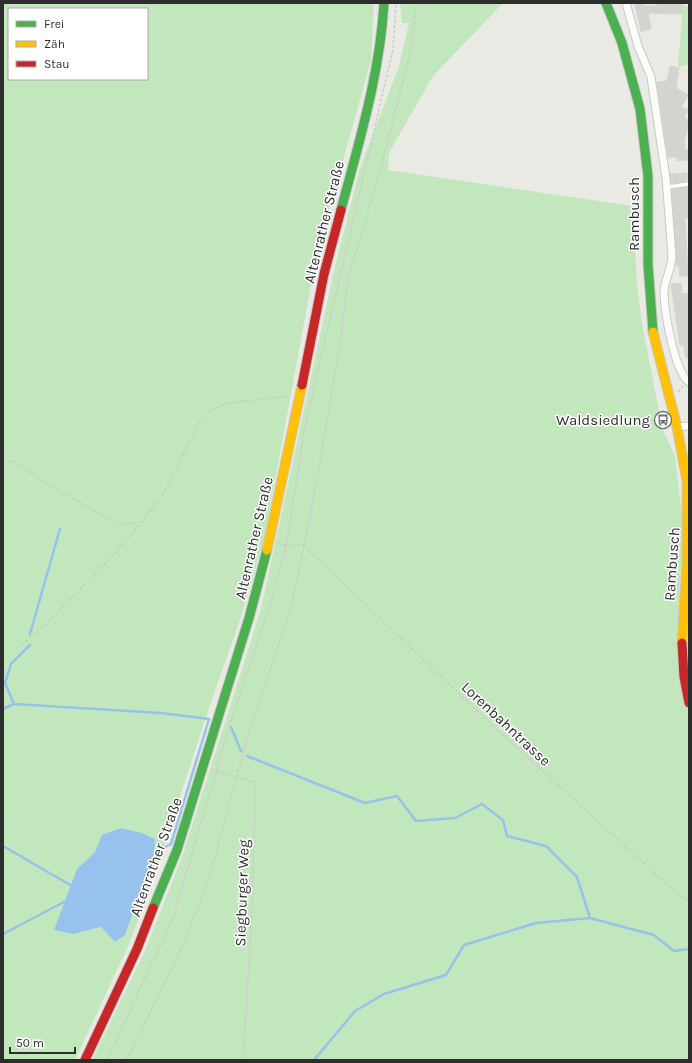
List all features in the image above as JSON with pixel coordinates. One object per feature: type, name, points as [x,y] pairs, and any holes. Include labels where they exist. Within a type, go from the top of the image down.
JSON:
[{"type":"street","name":"Altenrather Straße","points":[[85,1060],[137,949],[177,850],[270,541],[324,274],[377,67],[382,37],[384,3]]},
{"type":"street","name":"Rambusch","points":[[606,3],[624,49],[640,109],[648,176],[648,264],[651,317],[658,359],[677,427],[687,481],[687,562],[682,637],[684,677],[689,702]]},
{"type":"street","points":[[626,3],[635,39],[651,77],[667,187],[672,262],[664,291],[665,302],[676,359],[679,369],[688,382]]},
{"type":"street","points":[[677,427],[689,426]]},
{"type":"lane","points":[[667,187],[689,184]]},
{"type":"path","points":[[107,1060],[173,918],[234,711],[271,601],[286,546],[305,427],[393,49],[396,3]]},
{"type":"path","points":[[127,1060],[187,937],[210,876],[247,738],[291,608],[339,352],[348,280],[377,182],[411,50],[416,3]]},
{"type":"path","points":[[679,396],[678,392],[688,382]]},
{"type":"path","points":[[18,648],[50,620],[116,551],[162,496],[200,421],[210,411],[228,403],[300,395]]},
{"type":"path","points":[[3,463],[15,461],[41,480],[119,525],[140,522]]},
{"type":"path","points":[[286,546],[303,545]]},
{"type":"path","name":"Lorenbahntrasse","points":[[303,545],[557,785],[680,896],[689,901]]},
{"type":"path","name":"Siegburger Weg","points":[[202,768],[256,782],[251,931],[243,1060]]},
{"type":"green space","points":[[3,3],[374,3],[371,60],[316,258],[264,540],[240,620],[210,705],[150,888],[130,942],[75,1060],[3,1060]],"holes":[[[95,852],[154,853],[125,935],[115,942],[101,927],[74,934],[77,869]]]},
{"type":"green space","points":[[400,3],[503,3],[433,76],[389,153],[388,170],[633,206],[637,285],[642,323],[662,428],[675,456],[683,525],[677,645],[679,681],[689,682],[689,1060],[92,1060],[144,953],[181,860],[261,609],[333,275],[360,168],[399,66],[409,23],[402,23]]},
{"type":"green space","points":[[683,5],[689,7],[689,64],[678,67]]},
{"type":"water","points":[[121,828],[142,833],[155,839],[154,853],[125,935],[115,942],[101,927],[74,934],[54,930],[77,869],[95,852],[102,835]]},
{"type":"building","points":[[644,3],[644,6],[657,6],[657,3],[682,3],[682,14],[648,13],[651,29],[641,32],[635,4]]},
{"type":"building","points":[[670,66],[679,68],[676,88],[688,95],[681,107],[688,110],[684,117],[689,120],[689,122],[684,142],[685,150],[688,150],[689,160],[677,161],[677,157],[670,158],[668,156],[657,82],[667,81]]},
{"type":"building","points":[[687,173],[687,181],[671,183],[670,174]]},
{"type":"building","points":[[688,187],[689,218],[685,218],[688,276],[680,276],[679,266],[676,266],[672,190]]},
{"type":"building","points":[[681,283],[682,294],[689,293],[689,358],[686,358],[683,345],[680,345],[671,284]]},
{"type":"waterway","points":[[30,634],[60,529]]},
{"type":"waterway","points":[[14,704],[5,683],[11,664],[30,645]]},
{"type":"waterway","points":[[3,709],[14,704],[161,713],[209,719],[171,844],[152,854]]},
{"type":"waterway","points":[[231,727],[241,751]]},
{"type":"waterway","points":[[247,756],[365,803],[397,796],[416,821],[455,818],[482,804],[503,820],[507,836],[546,846],[577,877],[590,918]]},
{"type":"waterway","points":[[3,846],[72,886]]},
{"type":"waterway","points":[[3,934],[66,901]]},
{"type":"waterway","points":[[314,1060],[355,1011],[384,994],[446,975],[464,945],[536,923],[590,918],[654,935],[674,951],[689,949]]},
{"type":"traffic: fast","points":[[341,210],[368,108],[378,56],[384,3]]},
{"type":"traffic: fast","points":[[606,3],[622,43],[640,109],[648,176],[648,264],[653,332]]},
{"type":"traffic: fast","points":[[153,908],[177,850],[249,618],[267,550]]},
{"type":"traffic: slow","points":[[653,332],[677,427],[687,481],[687,562],[682,643]]},
{"type":"traffic: slow","points":[[267,550],[302,385]]},
{"type":"traffic: jam","points":[[302,385],[324,274],[341,210]]},
{"type":"traffic: jam","points":[[682,643],[684,677],[689,703]]},
{"type":"traffic: jam","points":[[85,1060],[137,949],[153,908]]},
{"type":"place","name":"Waldsiedlung","points":[[663,420]]}]
